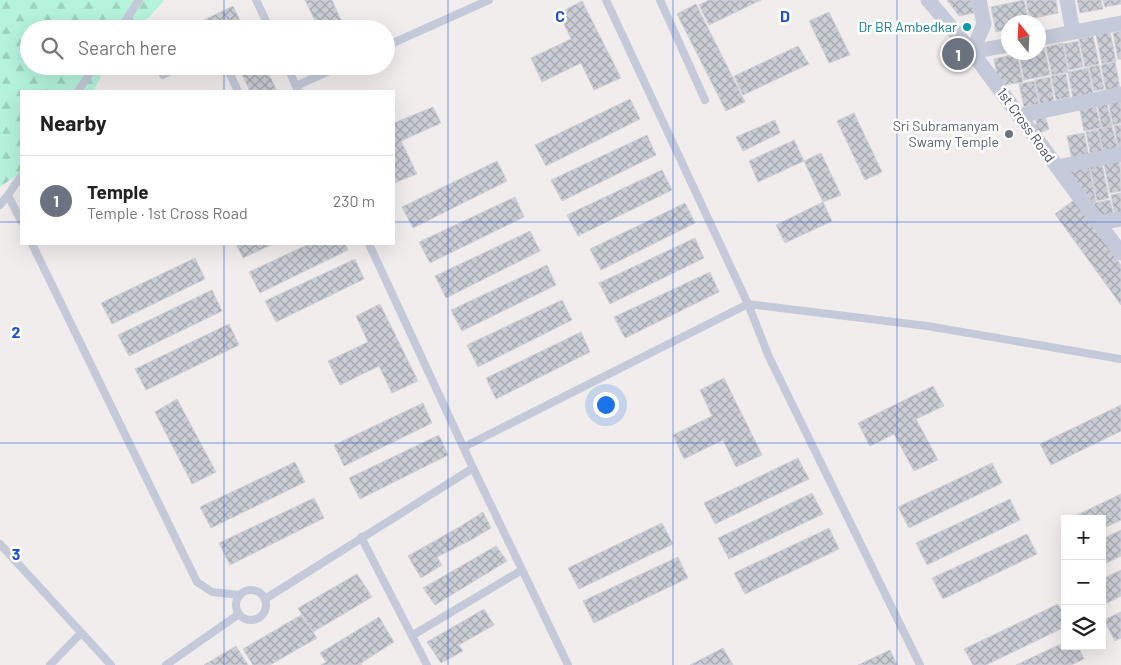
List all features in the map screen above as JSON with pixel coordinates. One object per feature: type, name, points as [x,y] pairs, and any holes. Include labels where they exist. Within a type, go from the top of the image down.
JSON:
[{"type":"street","name":"1st Cross Road","points":[[928,0],[972,52],[1121,253]]},
{"type":"street","points":[[972,52],[984,24],[979,0]]},
{"type":"street","points":[[1067,0],[1074,32]]},
{"type":"street","points":[[1046,37],[1121,22]]},
{"type":"street","points":[[972,52],[1001,46]]},
{"type":"street","points":[[1019,116],[1121,94]]},
{"type":"street","points":[[1056,167],[1121,154]]},
{"type":"street","points":[[1099,223],[1121,219]]},
{"type":"lane","points":[[126,20],[140,0]]},
{"type":"lane","points":[[256,0],[266,20]]},
{"type":"lane","points":[[395,42],[489,0]]},
{"type":"lane","points":[[606,0],[748,304],[769,357],[920,665]]},
{"type":"lane","points":[[660,0],[705,100]]},
{"type":"lane","points":[[79,90],[89,75]]},
{"type":"lane","points":[[230,75],[238,90]]},
{"type":"lane","points":[[291,75],[297,89],[323,75]]},
{"type":"lane","points":[[0,205],[20,177]]},
{"type":"lane","points":[[8,195],[20,220]]},
{"type":"lane","points":[[32,245],[198,582],[212,592],[240,595]]},
{"type":"lane","points":[[369,245],[473,468],[568,665]]},
{"type":"lane","points":[[464,447],[748,304],[927,326],[1121,359]]},
{"type":"lane","points":[[265,598],[473,468]]},
{"type":"lane","points":[[361,537],[427,665]]},
{"type":"lane","points":[[0,544],[111,665]]},
{"type":"lane","points":[[412,635],[522,570]]},
{"type":"lane","points":[[258,591],[265,598],[266,608],[264,613],[257,619],[247,620],[239,614],[236,605],[240,595],[244,592],[258,591]]},
{"type":"lane","points":[[166,665],[239,614]]},
{"type":"lane","points":[[50,665],[81,633]]},
{"type":"green space","points":[[0,0],[163,0],[146,20],[20,20],[20,75],[102,75],[94,90],[20,90],[20,173],[0,187]]},
{"type":"building","points":[[305,0],[332,0],[341,20],[315,20]]},
{"type":"building","points":[[709,0],[761,0],[709,25],[699,5]]},
{"type":"building","points":[[947,0],[971,0],[974,13],[959,16]]},
{"type":"building","points":[[1024,0],[1027,15],[1001,15],[1001,31],[996,32],[991,7]]},
{"type":"building","points":[[1026,0],[1056,0],[1058,13],[1046,16],[1029,15]]},
{"type":"building","points":[[1077,0],[1101,0],[1103,9],[1080,13]]},
{"type":"building","points":[[1103,0],[1121,0],[1121,4],[1105,7]]},
{"type":"building","points":[[582,1],[621,78],[594,90],[581,63],[542,82],[531,58],[571,39],[559,13]]},
{"type":"building","points":[[696,4],[745,102],[726,111],[677,14]]},
{"type":"building","points":[[233,6],[240,20],[204,20]]},
{"type":"building","points":[[829,12],[850,55],[829,63],[809,21]]},
{"type":"building","points":[[1121,31],[1121,59],[1118,59],[1113,33]]},
{"type":"building","points":[[1110,32],[1116,61],[1102,64],[1096,35]]},
{"type":"building","points":[[1093,36],[1099,64],[1085,67],[1079,39]]},
{"type":"building","points":[[1078,41],[1083,67],[1069,70],[1064,44]]},
{"type":"building","points":[[1063,43],[1068,72],[1052,75],[1046,47]]},
{"type":"building","points":[[798,46],[809,64],[743,95],[734,76]]},
{"type":"building","points":[[1046,56],[1050,75],[1024,80],[1020,60],[1046,60]]},
{"type":"building","points":[[1001,57],[1001,60],[1018,60],[1023,82],[999,86],[994,59]]},
{"type":"building","points":[[1115,62],[1120,88],[1106,91],[1101,65]]},
{"type":"building","points":[[1099,65],[1104,89],[1094,91],[1089,67]]},
{"type":"building","points":[[1088,68],[1093,94],[1073,98],[1068,72]]},
{"type":"building","points":[[1066,74],[1070,97],[1056,100],[1051,76]]},
{"type":"building","points":[[242,75],[269,75],[277,90],[250,90]]},
{"type":"building","points":[[1050,77],[1054,101],[1040,104],[1035,80]]},
{"type":"building","points":[[1034,81],[1039,104],[1024,107],[1019,84]]},
{"type":"building","points":[[1121,97],[1121,123],[1113,125],[1108,100]]},
{"type":"building","points":[[630,99],[640,119],[546,166],[535,145]]},
{"type":"building","points":[[1106,100],[1112,126],[1102,128],[1097,103]]},
{"type":"building","points":[[1095,103],[1101,128],[1084,131],[1079,106]]},
{"type":"building","points":[[433,107],[441,123],[401,141],[417,174],[395,183],[395,123]]},
{"type":"building","points":[[1044,112],[1049,129],[1037,134],[1030,126],[1037,124],[1033,115]]},
{"type":"building","points":[[854,113],[882,172],[865,180],[837,121]]},
{"type":"building","points":[[775,120],[780,133],[743,151],[736,137]]},
{"type":"building","points":[[1121,125],[1121,151],[1119,151],[1114,126]]},
{"type":"building","points":[[1112,126],[1118,151],[1104,154],[1098,129]]},
{"type":"building","points":[[1098,130],[1103,154],[1091,157],[1086,132]]},
{"type":"building","points":[[1084,133],[1089,157],[1072,160],[1067,136]]},
{"type":"building","points":[[647,135],[656,155],[562,201],[551,180]]},
{"type":"building","points":[[794,140],[804,161],[758,182],[749,161]]},
{"type":"building","points":[[821,153],[841,195],[823,202],[804,161]]},
{"type":"building","points":[[497,161],[507,181],[413,228],[402,207]]},
{"type":"building","points":[[1120,161],[1121,191],[1110,193],[1104,164]]},
{"type":"building","points":[[1102,164],[1109,198],[1097,201],[1090,166]]},
{"type":"building","points":[[1089,167],[1096,202],[1088,204],[1068,171]]},
{"type":"building","points":[[662,170],[672,190],[578,236],[567,215]]},
{"type":"building","points":[[1121,193],[1121,215],[1115,216],[1111,195]]},
{"type":"building","points":[[515,197],[524,217],[430,263],[419,242]]},
{"type":"building","points":[[1074,200],[1121,265],[1121,305],[1055,214]]},
{"type":"building","points":[[1110,200],[1114,217],[1098,220],[1094,203]]},
{"type":"building","points":[[823,202],[832,221],[785,243],[776,225]]},
{"type":"building","points":[[685,203],[695,223],[601,270],[590,249]]},
{"type":"building","points":[[530,231],[540,251],[446,298],[435,276]]},
{"type":"building","points":[[695,238],[704,258],[610,304],[599,283]]},
{"type":"building","points":[[236,245],[271,245],[243,258]]},
{"type":"building","points":[[307,245],[346,245],[348,250],[260,293],[249,272]]},
{"type":"building","points":[[195,258],[205,279],[112,324],[101,303]]},
{"type":"building","points":[[355,259],[364,279],[276,322],[265,301]]},
{"type":"building","points":[[547,265],[556,285],[462,331],[451,310]]},
{"type":"building","points":[[710,272],[719,292],[625,338],[614,317]]},
{"type":"building","points":[[212,290],[222,311],[129,356],[118,335]]},
{"type":"building","points":[[562,300],[572,320],[478,367],[467,345]]},
{"type":"building","points":[[380,304],[418,381],[392,393],[379,366],[340,385],[328,361],[368,342],[356,316]]},
{"type":"building","points":[[229,324],[239,345],[146,390],[135,369]]},
{"type":"building","points":[[581,332],[590,352],[496,399],[486,378]]},
{"type":"building","points":[[724,378],[762,455],[736,467],[723,440],[684,459],[673,435],[712,416],[700,390]]},
{"type":"building","points":[[933,386],[944,406],[916,419],[938,460],[914,471],[894,434],[870,446],[858,423]]},
{"type":"building","points":[[177,399],[216,472],[192,484],[155,412]]},
{"type":"building","points":[[423,403],[432,423],[344,466],[334,445]]},
{"type":"building","points":[[1121,405],[1121,431],[1051,465],[1040,444]]},
{"type":"building","points":[[439,435],[448,455],[360,499],[349,478]]},
{"type":"building","points":[[798,458],[809,479],[715,524],[704,503]]},
{"type":"building","points":[[295,462],[305,482],[211,528],[200,507]]},
{"type":"building","points":[[992,463],[1002,483],[909,528],[898,507]]},
{"type":"building","points":[[812,493],[823,514],[729,559],[718,538]]},
{"type":"building","points":[[1121,494],[1121,520],[1106,527],[1106,515],[1077,515]]},
{"type":"building","points":[[314,498],[324,518],[230,565],[219,543]]},
{"type":"building","points":[[1010,499],[1020,520],[927,565],[916,543]]},
{"type":"building","points":[[483,512],[491,528],[471,540],[461,526]]},
{"type":"building","points":[[662,523],[673,544],[579,589],[568,568]]},
{"type":"building","points":[[461,526],[471,540],[437,557],[442,565],[421,578],[408,556]]},
{"type":"building","points":[[829,528],[839,549],[745,594],[734,573]]},
{"type":"building","points":[[1121,530],[1121,556],[1106,563],[1106,560],[1106,537]]},
{"type":"building","points":[[1027,534],[1037,554],[943,599],[932,578]]},
{"type":"building","points":[[496,546],[507,561],[435,605],[423,588]]},
{"type":"building","points":[[678,557],[688,578],[594,623],[583,601]]},
{"type":"building","points":[[1121,570],[1121,596],[1107,603],[1106,601],[1106,577]]},
{"type":"building","points":[[357,574],[372,597],[313,632],[298,608]]},
{"type":"building","points":[[1058,604],[1061,610],[1061,629],[986,665],[973,665],[964,649]]},
{"type":"building","points":[[484,609],[494,625],[459,645],[463,651],[441,663],[427,642]]},
{"type":"building","points":[[1121,612],[1121,638],[1115,641],[1106,624],[1106,619]]},
{"type":"building","points":[[301,615],[317,638],[270,665],[253,665],[243,649]]},
{"type":"building","points":[[379,617],[394,642],[361,663],[362,665],[321,665],[326,662],[320,653]]},
{"type":"building","points":[[1061,644],[1061,650],[1080,650],[1084,659],[1071,665],[1016,665]]},
{"type":"building","points":[[236,646],[248,665],[204,665]]},
{"type":"building","points":[[723,648],[733,665],[690,665]]},
{"type":"building","points":[[890,650],[897,665],[858,665]]},
{"type":"place","name":"Dr BR Ambedkar","points":[[967,27]]},
{"type":"place","name":"Temple","points":[[958,54]]},
{"type":"place","name":"Sri Subramanyam Swamy Temple","points":[[1009,134]]}]
